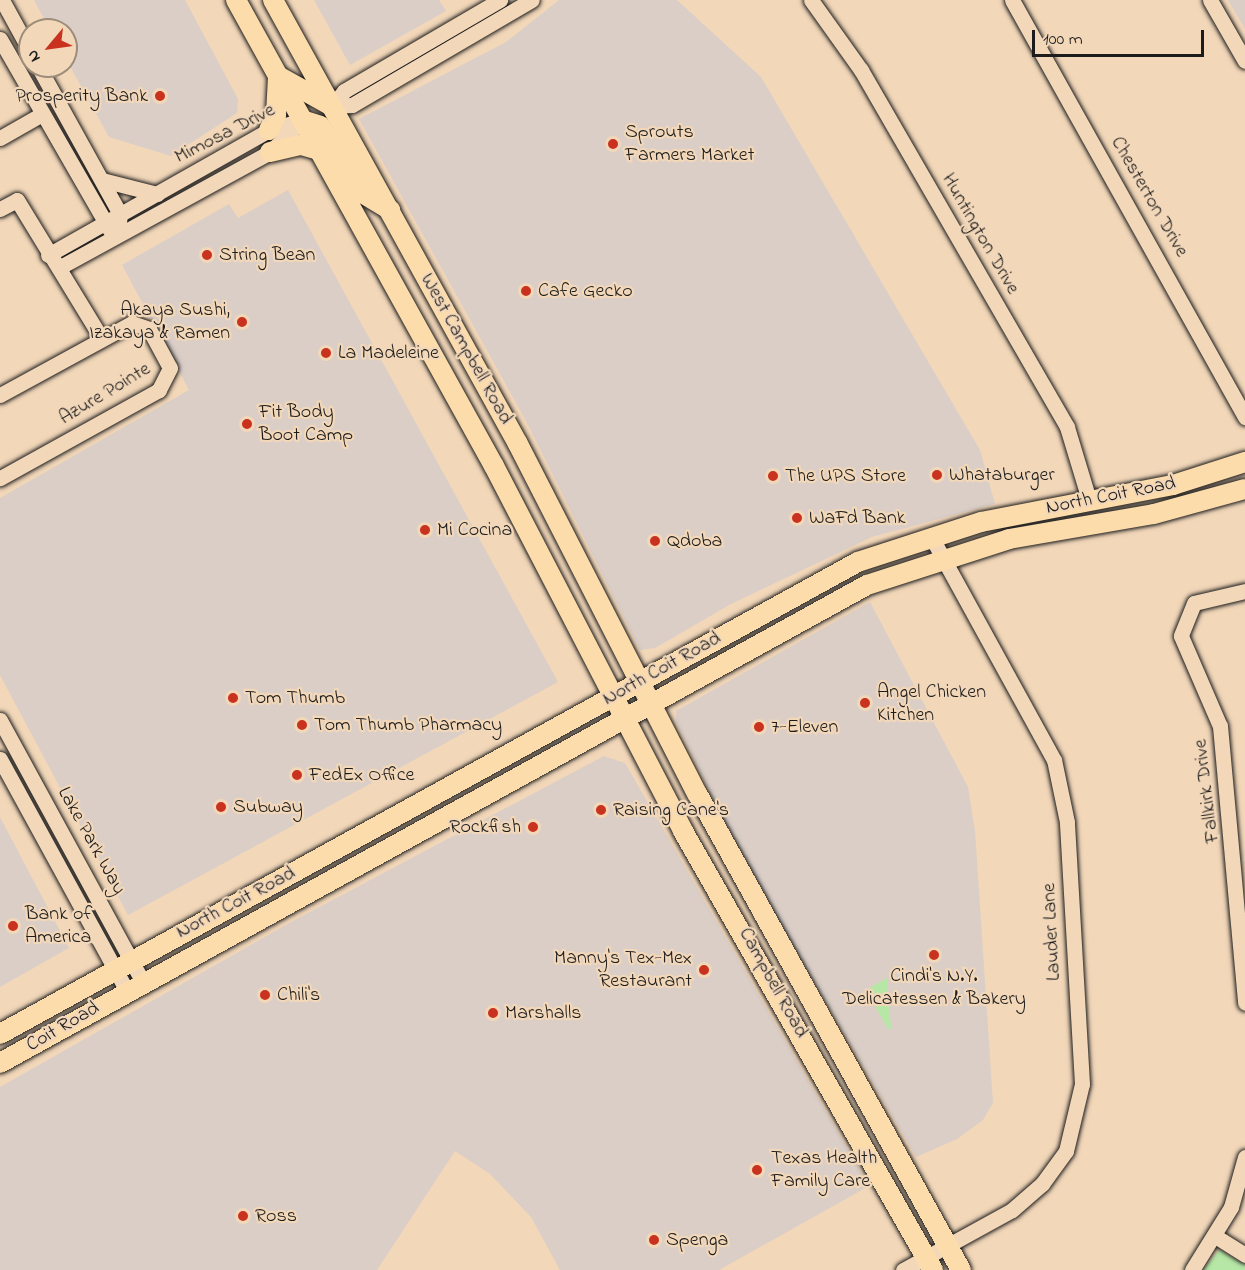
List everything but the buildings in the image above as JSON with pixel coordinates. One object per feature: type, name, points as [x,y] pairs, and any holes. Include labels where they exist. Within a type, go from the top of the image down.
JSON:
[{"type":"main road","points":[[236,0],[278,76],[362,193],[390,210]]},
{"type":"main road","name":"West Campbell Road","points":[[273,0],[321,94],[390,210],[491,395],[649,704]]},
{"type":"main road","points":[[278,76],[321,94],[311,123],[319,150]]},
{"type":"main road","points":[[269,130],[276,115],[278,76]]},
{"type":"main road","points":[[270,152],[301,145],[319,150]]},
{"type":"main road","name":"West Campbell Road","points":[[319,150],[465,412],[612,697]]},
{"type":"main road","points":[[465,412],[491,395]]},
{"type":"main road","name":"North Coit Road","points":[[114,968],[401,815],[637,682],[858,562],[931,536],[1089,500],[1173,485],[1245,462]]},
{"type":"main road","name":"North Coit Road","points":[[135,987],[414,835],[792,624],[867,585],[944,558],[1245,489]]},
{"type":"main road","points":[[792,624],[793,611],[847,577],[858,562]]},
{"type":"main road","name":"Campbell Road","points":[[612,697],[930,1264]]},
{"type":"main road","name":"Campbell Road","points":[[649,704],[961,1270]]},
{"type":"main road","points":[[401,815],[414,835]]},
{"type":"main road","name":"Coit Road","points":[[0,1034],[114,968]]},
{"type":"main road","points":[[772,982],[794,969]]},
{"type":"main road","name":"Coit Road","points":[[0,1063],[135,987]]},
{"type":"street","points":[[2,0],[18,29]]},
{"type":"street","points":[[321,94],[344,90],[446,34],[500,0]]},
{"type":"street","points":[[321,94],[352,105],[463,44],[532,0]]},
{"type":"street","name":"Huntington Drive","points":[[811,0],[861,70],[1067,427],[1089,500]]},
{"type":"street","name":"Chesterton Drive","points":[[1012,0],[1245,417]]},
{"type":"street","points":[[1210,0],[1245,61]]},
{"type":"street","points":[[446,34],[463,44]]},
{"type":"street","points":[[0,39],[103,224],[117,236]]},
{"type":"street","points":[[12,60],[18,57]]},
{"type":"street","points":[[45,78],[120,214],[117,236]]},
{"type":"street","points":[[0,138],[42,114]]},
{"type":"street","name":"Mimosa Drive","points":[[48,255],[269,130],[311,123]]},
{"type":"street","name":"Mimosa Drive","points":[[62,266],[270,152],[311,123]]},
{"type":"street","points":[[198,170],[203,189]]},
{"type":"street","points":[[102,180],[157,194]]},
{"type":"street","points":[[0,209],[16,200],[48,255],[62,266],[102,339]]},
{"type":"street","name":"Azure Pointe","points":[[0,395],[132,323],[149,329],[170,368],[166,385],[0,478]]},
{"type":"street","name":"Lauder Lane","points":[[903,1270],[930,1264],[947,1245],[1012,1210],[1042,1184],[1066,1150],[1082,1084],[1063,793],[1036,720],[931,536]]},
{"type":"street","name":"Fallkirk Drive","points":[[1245,591],[1194,603],[1181,636],[1220,726],[1245,1003]]},
{"type":"street","name":"Lake Park Way","points":[[0,720],[131,958],[135,987]]},
{"type":"street","name":"Lake Park Way","points":[[0,759],[114,968],[135,987]]},
{"type":"street","points":[[1192,1270],[1231,1207],[1245,1157]]},
{"type":"street","points":[[1215,1236],[1245,1255]]},
{"type":"shaded area","points":[[34,0],[185,0],[238,99],[237,113],[171,156],[109,137],[76,78],[78,18],[44,18]]},
{"type":"shaded area","points":[[314,0],[439,0],[446,11],[350,65]]},
{"type":"shaded area","points":[[559,0],[677,0],[761,77],[980,450],[995,504],[872,537],[731,604],[655,648],[640,650],[526,421],[359,119],[506,42]]},
{"type":"shaded area","points":[[1228,0],[1245,0],[1245,29]]},
{"type":"shaded area","points":[[288,190],[558,682],[128,915],[0,675],[0,498],[189,390],[122,265],[229,204],[238,218]]},
{"type":"shaded area","points":[[870,602],[968,787],[975,831],[993,1103],[983,1120],[957,1139],[916,1157],[739,852],[676,722],[676,711]]},
{"type":"shaded area","points":[[604,756],[625,763],[869,1186],[719,1270],[560,1270],[531,1217],[490,1174],[455,1151],[377,1270],[0,1270],[0,1087],[293,921]]},
{"type":"shaded area","points":[[0,817],[69,948],[0,987]]},
{"type":"green space","points":[[887,978],[891,1029],[888,1029],[866,990]]},
{"type":"green space","points":[[1219,1250],[1245,1264],[1245,1270],[1203,1270]]},
{"type":"place","name":"Prosperity Bank","points":[[160,96]]},
{"type":"place","name":"Sprouts Farmers Market","points":[[613,144]]},
{"type":"place","name":"String Bean","points":[[207,255]]},
{"type":"place","name":"Cafe Gecko","points":[[526,291]]},
{"type":"place","name":"Akaya Sushi, Izakaya & Ramen","points":[[242,322]]},
{"type":"place","name":"La Madeleine","points":[[326,353]]},
{"type":"place","name":"Fit Body Boot Camp","points":[[247,424]]},
{"type":"place","name":"Whataburger","points":[[937,475]]},
{"type":"place","name":"The UPS Store","points":[[773,476]]},
{"type":"place","name":"WaFd Bank","points":[[797,518]]},
{"type":"place","name":"Mi Cocina","points":[[425,530]]},
{"type":"place","name":"Qdoba","points":[[655,541]]},
{"type":"place","name":"Tom Thumb","points":[[233,698]]},
{"type":"place","name":"Angel Chicken Kitchen","points":[[865,703]]},
{"type":"place","name":"Tom Thumb Pharmacy","points":[[302,725]]},
{"type":"place","name":"7-Eleven","points":[[759,727]]},
{"type":"place","name":"FedEx Office","points":[[297,775]]},
{"type":"place","name":"Subway","points":[[221,807]]},
{"type":"place","name":"Raising Cane's","points":[[601,810]]},
{"type":"place","name":"Rockfish","points":[[533,827]]},
{"type":"place","name":"Bank of America","points":[[13,926]]},
{"type":"place","name":"Cindi's N.Y. Delicatessen & Bakery","points":[[934,955]]},
{"type":"place","name":"Manny's Tex-Mex Restaurant","points":[[704,970]]},
{"type":"place","name":"Chili's","points":[[265,995]]},
{"type":"place","name":"Marshalls","points":[[493,1013]]},
{"type":"place","name":"Texas Health Family Care","points":[[757,1170]]},
{"type":"place","name":"Ross","points":[[243,1216]]},
{"type":"place","name":"Spenga","points":[[654,1240]]}]
